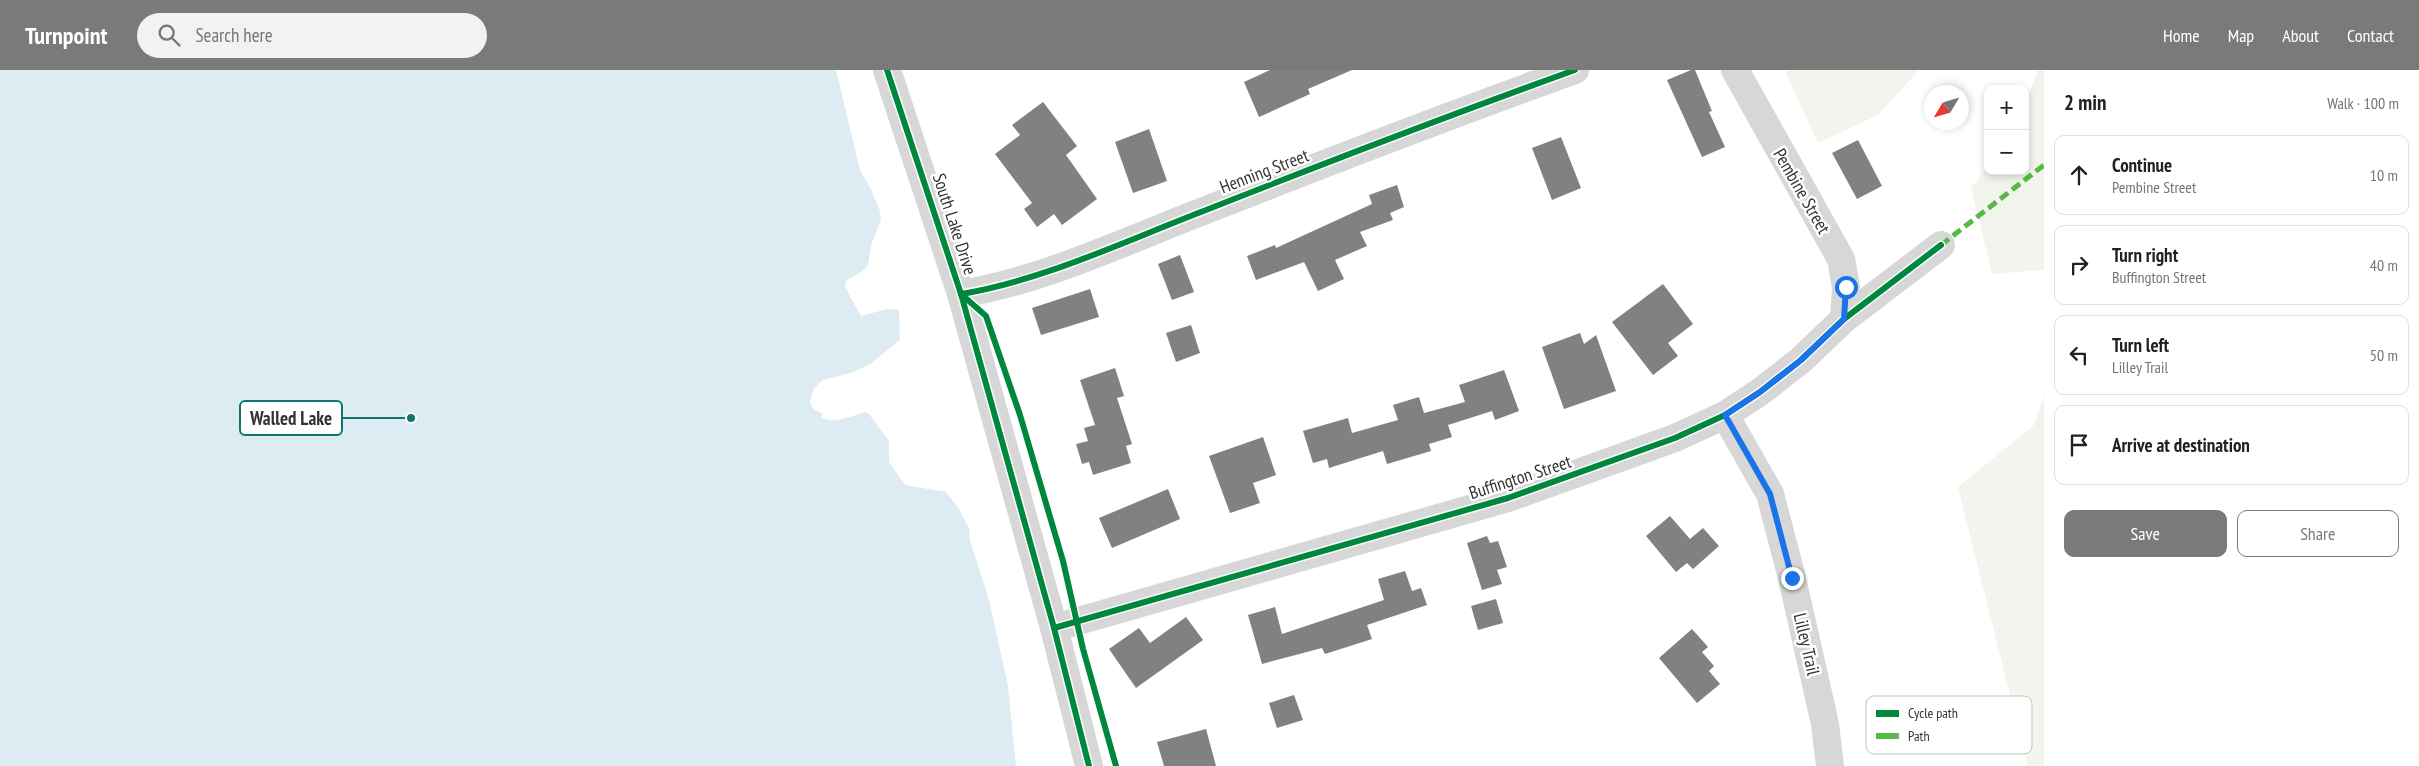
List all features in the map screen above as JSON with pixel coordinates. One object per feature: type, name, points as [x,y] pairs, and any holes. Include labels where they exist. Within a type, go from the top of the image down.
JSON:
[{"type":"street","name":"South Lake Drive","points":[[887,70],[962,294],[1054,628],[1089,766]]},
{"type":"street","name":"Henning Street","points":[[962,294],[980,291],[1060,266],[1442,117],[1575,70]]},
{"type":"street","name":"Pembine Street","points":[[1735,70],[1841,259],[1846,287],[1844,319]]},
{"type":"street","name":"Buffington Street","points":[[1054,628],[1508,498],[1644,450],[1725,415],[1760,392],[1794,365],[1844,319],[1941,245]]},
{"type":"street","name":"Lilley Trail","points":[[1725,415],[1770,494],[1792,578],[1825,724],[1830,766]]},
{"type":"shaded area","points":[[0,70],[836,70],[860,170],[870,187],[880,211],[881,220],[871,245],[868,265],[864,270],[846,281],[845,287],[861,316],[887,309],[899,310],[900,340],[870,364],[851,373],[823,380],[814,388],[810,402],[813,409],[823,414],[821,418],[832,420],[843,419],[865,412],[869,414],[889,441],[889,462],[905,485],[946,492],[959,509],[969,529],[970,540],[989,600],[1008,686],[1016,766],[0,766]]},
{"type":"shaded area","points":[[1790,70],[1919,70],[1878,115],[1818,143],[1786,73]]},
{"type":"shaded area","points":[[2038,70],[2044,70],[2044,270],[1992,274],[1971,188],[1984,171],[1984,175],[2029,175],[2029,94]]},
{"type":"shaded area","points":[[2044,395],[2044,766],[2028,766],[2025,754],[2032,754],[2032,696],[2010,696],[1958,487],[2034,425]]},
{"type":"building","points":[[1270,70],[1352,70],[1308,89],[1310,94],[1259,117],[1244,82]]},
{"type":"building","points":[[1695,70],[1712,111],[1709,112],[1725,147],[1702,157],[1667,80]]},
{"type":"building","points":[[1043,102],[1077,146],[1066,155],[1097,199],[1062,225],[1054,214],[1037,227],[1024,209],[1032,203],[995,154],[1020,135],[1012,125]]},
{"type":"building","points":[[1149,129],[1167,181],[1133,193],[1115,142]]},
{"type":"building","points":[[1561,137],[1581,188],[1552,200],[1532,148]]},
{"type":"building","points":[[1858,140],[1882,186],[1857,199],[1832,153]]},
{"type":"building","points":[[1397,185],[1404,207],[1390,213],[1393,220],[1360,232],[1367,246],[1335,260],[1344,279],[1318,291],[1304,262],[1256,280],[1247,256],[1275,245],[1276,248],[1372,204],[1369,195]]},
{"type":"building","points":[[1180,255],[1194,292],[1172,300],[1158,264]]},
{"type":"building","points":[[1663,284],[1693,324],[1668,343],[1678,356],[1653,375],[1612,322]]},
{"type":"building","points":[[1090,289],[1099,317],[1041,335],[1032,308]]},
{"type":"building","points":[[1191,325],[1200,353],[1176,362],[1166,333]]},
{"type":"building","points":[[1580,333],[1584,344],[1596,335],[1616,391],[1564,409],[1542,347]]},
{"type":"building","points":[[1115,368],[1124,396],[1117,398],[1132,444],[1126,446],[1131,463],[1093,475],[1089,462],[1082,464],[1076,444],[1088,441],[1084,428],[1095,425],[1080,380]]},
{"type":"building","points":[[1504,370],[1519,411],[1495,420],[1492,411],[1448,425],[1452,437],[1429,444],[1431,451],[1387,464],[1383,451],[1329,468],[1327,459],[1313,463],[1303,431],[1348,418],[1352,433],[1398,420],[1393,405],[1419,397],[1424,413],[1465,402],[1459,385]]},
{"type":"building","points":[[1263,437],[1276,475],[1253,483],[1260,503],[1230,513],[1209,456]]},
{"type":"building","points":[[1168,489],[1180,519],[1112,548],[1099,518]]},
{"type":"building","points":[[1670,516],[1690,539],[1703,528],[1719,546],[1693,569],[1687,563],[1676,572],[1646,536]]},
{"type":"building","points":[[1487,536],[1490,543],[1498,541],[1507,567],[1497,570],[1502,584],[1482,590],[1467,543]]},
{"type":"building","points":[[1405,571],[1412,591],[1421,588],[1427,605],[1367,625],[1372,639],[1325,654],[1322,648],[1262,664],[1248,615],[1275,607],[1282,634],[1384,600],[1378,579]]},
{"type":"building","points":[[1496,599],[1503,623],[1478,630],[1471,606]]},
{"type":"building","points":[[1186,617],[1203,640],[1136,688],[1109,649],[1139,628],[1150,643]]},
{"type":"building","points":[[1692,629],[1708,647],[1702,652],[1714,666],[1709,671],[1720,684],[1697,703],[1659,658]]},
{"type":"building","points":[[1294,695],[1303,720],[1277,728],[1269,703]]},
{"type":"building","points":[[1206,729],[1216,766],[1164,766],[1157,742]]},
{"type":"marked path","points":[[1941,245],[2044,165]]},
{"type":"cycle path","points":[[887,70],[961,294],[1054,628],[1089,766]]},
{"type":"cycle path","points":[[961,294],[1023,280],[1053,270],[1341,157],[1575,70]]},
{"type":"cycle path","points":[[1054,628],[1508,498],[1675,438],[1725,415],[1760,392],[1801,360],[1844,319],[1941,245]]},
{"type":"cycle path","points":[[961,294],[986,316],[1020,415],[1063,561],[1083,649],[1116,766]]},
{"type":"place","name":"Walled Lake","points":[[411,418]]},
{"type":"route","points":[[1792,578],[1770,494],[1725,415],[1760,392],[1801,360],[1844,319],[1846,287]]}]
